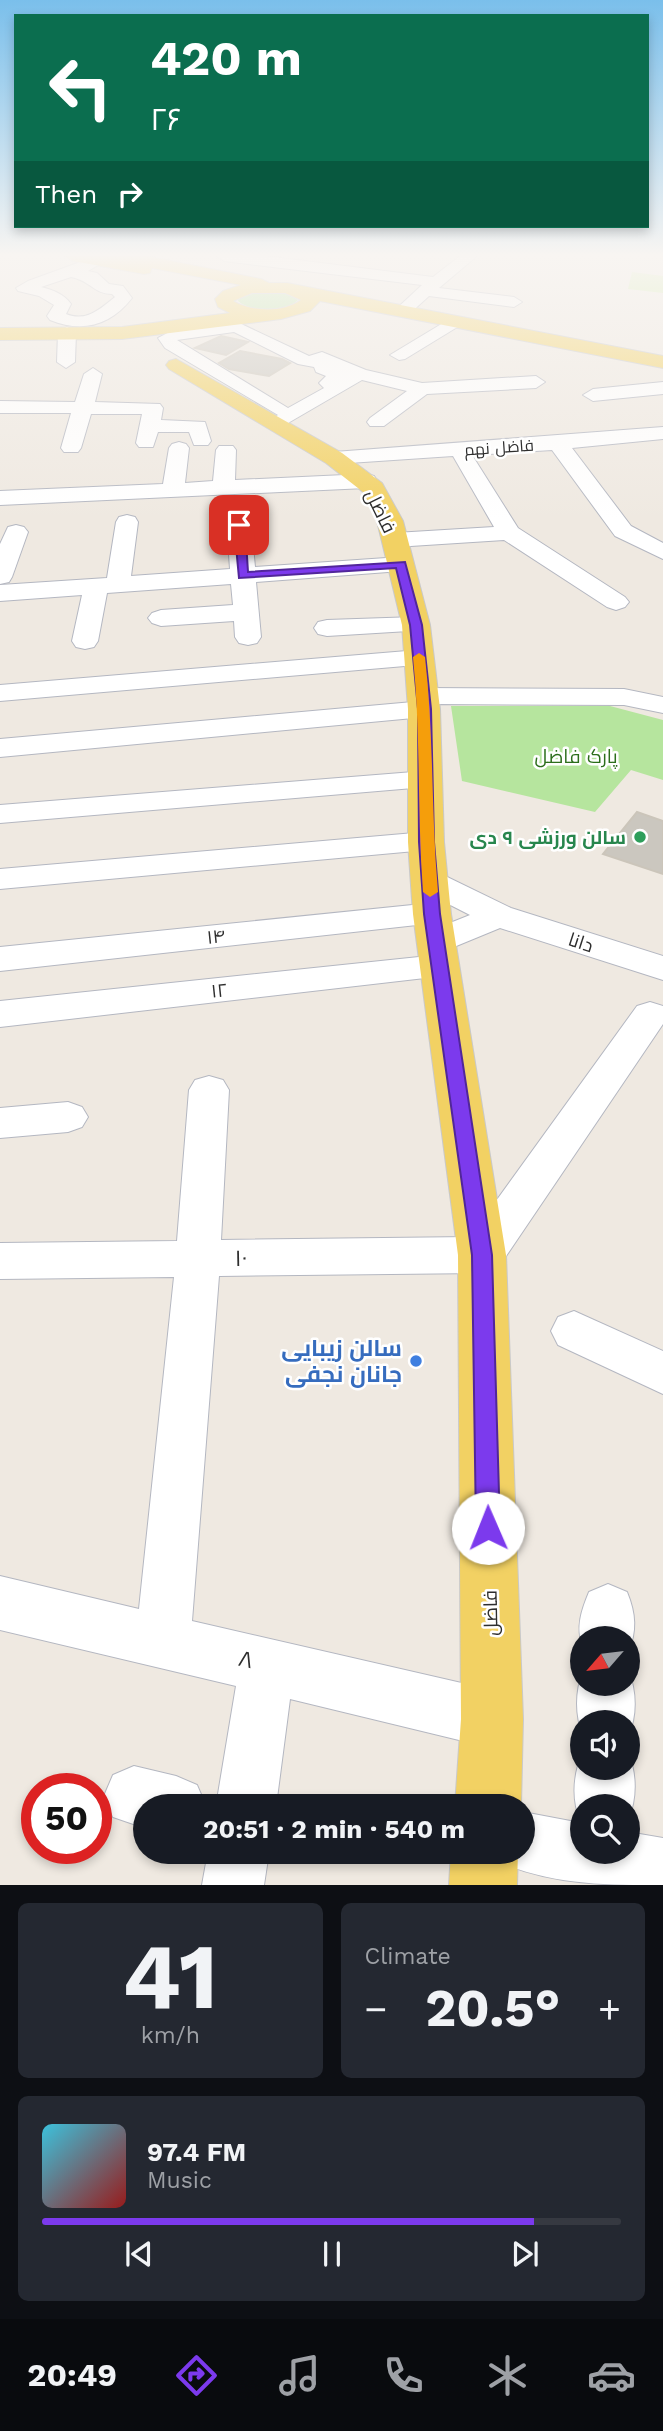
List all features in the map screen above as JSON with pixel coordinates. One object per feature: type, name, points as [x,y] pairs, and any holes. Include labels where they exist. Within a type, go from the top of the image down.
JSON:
[{"type":"main road","points":[[141,344],[166,350],[192,344]]},
{"type":"main road","points":[[152,344],[166,350]]},
{"type":"main road","points":[[152,344],[166,350]]},
{"type":"main road","points":[[566,344],[663,362]]},
{"type":"main road","name":"فاضل","points":[[166,350],[278,416],[373,488],[390,521],[398,552],[421,672],[433,909],[482,1255],[492,1719],[489,1794]]},
{"type":"main road","points":[[484,1885],[485,1864]]},
{"type":"street","points":[[66,344],[66,362]]},
{"type":"street","points":[[166,350],[171,344]]},
{"type":"street","points":[[230,378],[248,361],[259,344]]},
{"type":"street","points":[[289,344],[304,360],[324,364],[323,368],[341,376],[334,385]]},
{"type":"street","points":[[306,344],[360,374],[422,389],[536,382]]},
{"type":"street","points":[[399,355],[413,344]]},
{"type":"street","points":[[166,350],[212,348]]},
{"type":"street","points":[[166,350],[230,378],[278,416],[360,374]]},
{"type":"street","points":[[58,495],[93,374]]},
{"type":"street","points":[[290,376],[334,385]]},
{"type":"street","points":[[377,422],[422,389]]},
{"type":"street","points":[[593,395],[662,389]]},
{"type":"street","points":[[0,407],[83,407],[149,426],[198,426],[201,441]]},
{"type":"street","name":"فاضل نهم","points":[[0,498],[266,485],[350,470],[558,443],[661,441]]},
{"type":"street","points":[[558,443],[623,531],[663,552]]},
{"type":"street","points":[[173,489],[179,448]]},
{"type":"street","points":[[224,487],[226,450]]},
{"type":"street","points":[[463,457],[509,533],[616,602]]},
{"type":"street","points":[[266,485],[272,512]]},
{"type":"street","points":[[85,641],[107,586],[127,522]]},
{"type":"street","points":[[162,618],[247,624],[239,525]]},
{"type":"street","points":[[16,532],[1,593],[243,575],[509,533]]},
{"type":"street","points":[[327,628],[421,672]]},
{"type":"street","points":[[0,748],[421,672]]},
{"type":"street","points":[[0,694],[421,672],[624,697],[663,705]]},
{"type":"street","points":[[0,814],[426,780]]},
{"type":"street","points":[[0,879],[433,909],[499,916]]},
{"type":"street","name":"دانا","points":[[433,909],[499,916],[663,968]]},
{"type":"street","name":"۱۴","points":[[0,958],[433,909]]},
{"type":"street","name":"۱۲","points":[[0,1014],[433,909]]},
{"type":"street","points":[[482,1255],[650,1015]]},
{"type":"street","points":[[163,1640],[198,1259],[209,1090]]},
{"type":"street","points":[[0,1123],[68,1117]]},
{"type":"street","name":"۱۰","points":[[0,1261],[482,1255]]},
{"type":"street","points":[[574,1331],[657,1379]]},
{"type":"street","name":"۸","points":[[0,1603],[492,1719]]},
{"type":"street","points":[[248,1794],[267,1664]]},
{"type":"street","points":[[535,1843],[570,1847]]},
{"type":"street","points":[[640,1862],[663,1869]]},
{"type":"street","points":[[233,1885],[237,1864]]},
{"type":"green space","name":"پارک فاضل","points":[[451,706],[610,706],[663,720],[663,780],[631,770],[595,812],[462,781]]},
{"type":"building","points":[[204,344],[245,344],[226,355],[195,348]]},
{"type":"building","points":[[240,351],[290,363],[269,376],[229,369],[219,363]]},
{"type":"building","name":"سالن ورزشی ۹ دی","points":[[637,812],[663,821],[663,874],[603,854]]},
{"type":"slow traffic","points":[[419,657],[424,696],[426,842],[430,892]]},
{"type":"place","name":"سالن ورزشی ۹ دی","points":[[640,837]]},
{"type":"place","name":"سالن زیبایی جانان نجفی","points":[[416,1361]]},
{"type":"route","points":[[239,525],[243,575],[401,564],[416,625],[424,696],[426,842],[438,967],[482,1255],[488,1528]]}]
